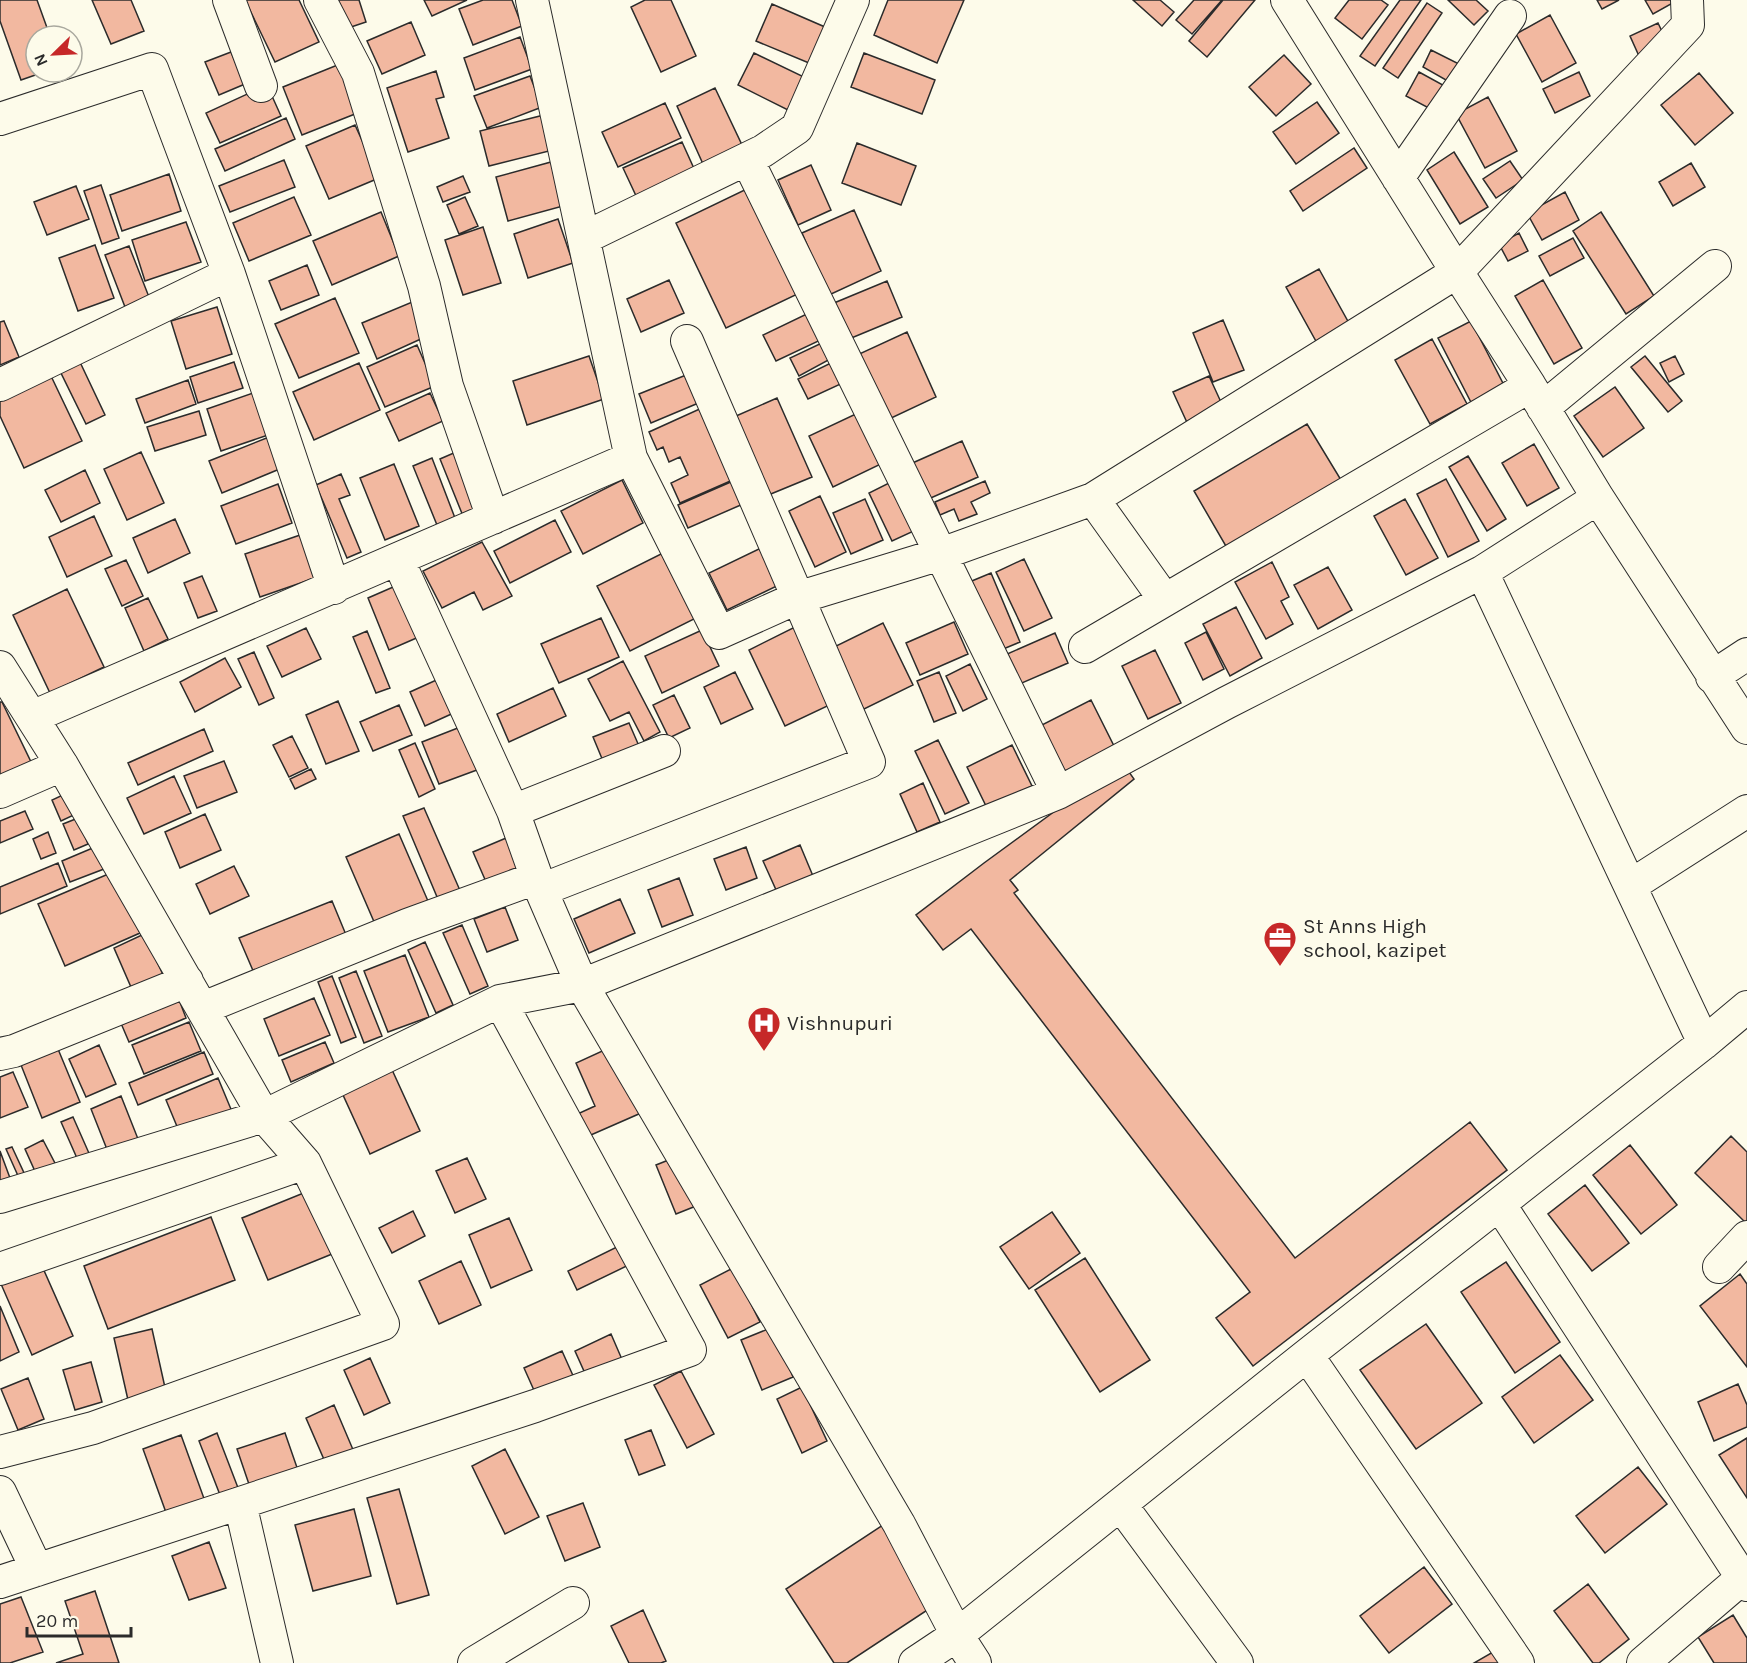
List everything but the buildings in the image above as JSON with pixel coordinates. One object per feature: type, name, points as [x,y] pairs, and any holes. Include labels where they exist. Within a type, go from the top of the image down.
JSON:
[{"type":"street","points":[[229,0],[261,86]]},
{"type":"street","points":[[320,0],[358,73],[424,286],[447,387],[493,518]]},
{"type":"street","points":[[532,0],[631,458],[719,633],[797,598],[941,554],[1093,499],[1457,272],[1688,26],[1687,0]]},
{"type":"street","points":[[584,238],[763,151],[797,128],[853,0]]},
{"type":"street","points":[[1287,0],[1598,498],[1747,728]]},
{"type":"street","points":[[1398,178],[1510,16]]},
{"type":"street","points":[[0,119],[152,69],[229,274],[333,588]]},
{"type":"street","points":[[747,159],[1058,793]]},
{"type":"street","points":[[1085,646],[1537,397],[1715,266]]},
{"type":"street","points":[[0,385],[229,274]]},
{"type":"street","points":[[203,1008],[407,925],[538,884],[869,762],[687,341]]},
{"type":"street","points":[[32,717],[631,458]]},
{"type":"street","points":[[0,1197],[264,1116],[500,1001],[582,985],[1058,793],[1226,703],[1482,572],[1598,498]]},
{"type":"street","points":[[1093,499],[1165,600]]},
{"type":"street","points":[[398,560],[513,812],[538,884],[582,985],[898,1524],[957,1635],[975,1663]]},
{"type":"street","points":[[1482,572],[1704,1043]]},
{"type":"street","points":[[1712,677],[1747,654]]},
{"type":"street","points":[[0,667],[62,765],[264,1116],[305,1162],[383,1324],[93,1428],[0,1452]]},
{"type":"street","points":[[513,812],[664,751]]},
{"type":"street","points":[[0,792],[62,765]]},
{"type":"street","points":[[1630,886],[1747,811]]},
{"type":"street","points":[[0,1054],[14,1051],[187,981]]},
{"type":"street","points":[[0,1582],[535,1406],[690,1350],[500,1001]]},
{"type":"street","points":[[915,1663],[957,1635],[1747,1007]]},
{"type":"street","points":[[0,1269],[305,1162]]},
{"type":"street","points":[[1500,1204],[1746,1579],[1643,1663]]},
{"type":"street","points":[[1719,1267],[1747,1237]]},
{"type":"street","points":[[1308,1355],[1518,1663]]},
{"type":"street","points":[[0,1492],[37,1570]]},
{"type":"street","points":[[240,1503],[277,1663]]},
{"type":"street","points":[[1121,1505],[1237,1663]]},
{"type":"street","points":[[474,1663],[573,1604]]},
{"type":"place","name":"St Anns High school, kazipet","points":[[1280,967]]},
{"type":"place","name":"Vishnupuri","points":[[764,1052]]}]
